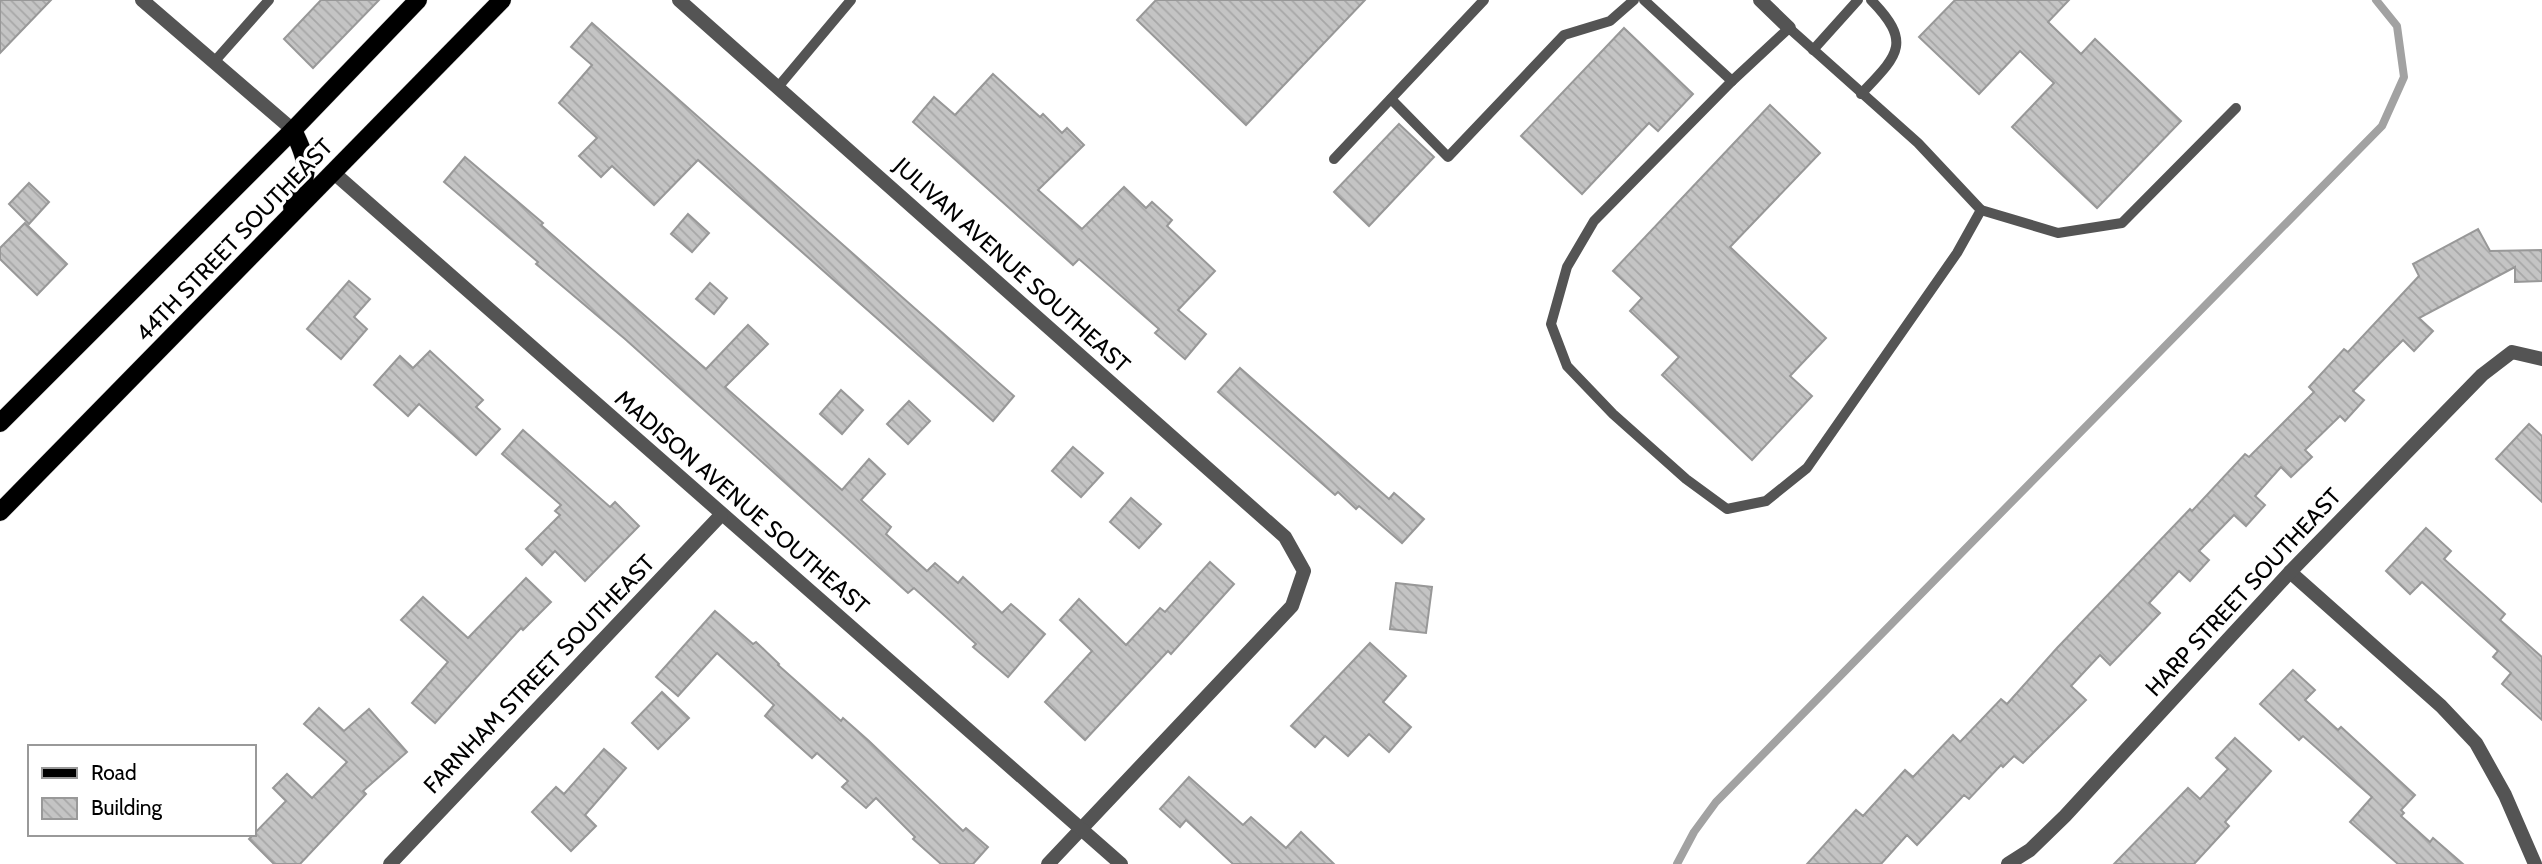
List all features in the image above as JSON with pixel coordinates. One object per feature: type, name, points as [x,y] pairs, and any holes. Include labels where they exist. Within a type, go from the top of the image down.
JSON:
[{"type":"main road","name":"44TH STREET SOUTHEAST","points":[[0,422],[293,130],[418,0]]},
{"type":"main road","name":"44TH STREET SOUTHEAST","points":[[0,513],[502,0]]},
{"type":"main road","points":[[282,226],[305,183],[306,164],[293,130]]},
{"type":"street","points":[[142,0],[293,130]]},
{"type":"street","name":"JULIVAN AVENUE SOUTHEAST","points":[[679,0],[1285,537],[1304,571],[1292,606],[1081,829]]},
{"type":"street","points":[[1760,0],[1789,28]]},
{"type":"street","name":"MADISON AVENUE SOUTHEAST","points":[[334,173],[1121,864]]},
{"type":"street","name":"HARP STREET SOUTHEAST","points":[[2008,864],[2030,850],[2065,816],[2290,572],[2482,375],[2512,352],[2542,359]]},
{"type":"street","name":"FARNHAM STREET SOUTHEAST","points":[[390,864],[721,515]]},
{"type":"street","points":[[2290,572],[2441,706],[2476,743],[2505,795],[2535,864]]},
{"type":"street","points":[[1048,864],[1081,829]]},
{"type":"lane","points":[[214,62],[269,0]]},
{"type":"lane","points":[[778,87],[851,0]]},
{"type":"lane","points":[[1334,159],[1484,0]]},
{"type":"lane","points":[[1391,99],[1448,157],[1564,35],[1610,21],[1634,0]]},
{"type":"lane","points":[[1644,0],[1732,81]]},
{"type":"lane","points":[[1813,50],[1858,0]]},
{"type":"lane","points":[[1861,94],[1894,53],[1898,35],[1889,19],[1871,0]]},
{"type":"lane","points":[[1981,210],[1957,253],[1807,468],[1766,501],[1727,509],[1686,479],[1613,414],[1567,366],[1551,324],[1567,267],[1594,221],[1732,81],[1789,28],[1918,144],[1981,210],[2058,233],[2122,223],[2236,108]]},
{"type":"building","points":[[0,0],[51,0],[0,53]]},
{"type":"building","points":[[321,0],[379,0],[313,68],[284,39]]},
{"type":"building","points":[[1156,0],[1365,0],[1246,125],[1137,20]]},
{"type":"building","points":[[1955,0],[2069,0],[2048,22],[2081,54],[2095,39],[2181,121],[2097,208],[2012,127],[2054,83],[2020,51],[1979,94],[1919,37]]},
{"type":"building","points":[[592,23],[1014,396],[993,421],[698,160],[654,205],[612,166],[601,177],[579,156],[597,138],[559,103],[592,65],[571,47]]},
{"type":"building","points":[[1624,28],[1693,94],[1658,131],[1649,123],[1582,194],[1521,136]]},
{"type":"building","points":[[993,74],[1040,117],[1043,114],[1062,133],[1067,128],[1084,145],[1038,190],[1082,229],[1124,187],[1146,208],[1152,202],[1172,220],[1167,226],[1215,271],[1178,310],[1206,334],[1185,359],[1155,333],[1159,329],[1079,259],[1073,265],[913,122],[934,97],[955,115]]},
{"type":"building","points":[[1770,105],[1820,153],[1730,247],[1826,338],[1790,376],[1812,396],[1752,460],[1662,375],[1679,357],[1630,311],[1642,298],[1613,271]]},
{"type":"building","points":[[1399,124],[1434,157],[1369,226],[1334,192]]},
{"type":"building","points":[[465,157],[706,369],[748,325],[768,344],[725,387],[842,490],[869,459],[885,474],[861,500],[891,527],[886,534],[927,571],[935,563],[958,583],[963,577],[1002,613],[1011,604],[1045,634],[1008,677],[973,647],[976,644],[914,588],[908,593],[625,339],[444,182]]},
{"type":"building","points":[[29,183],[49,202],[29,224],[9,204]]},
{"type":"building","points":[[688,214],[709,233],[692,252],[671,234]]},
{"type":"building","points":[[25,223],[67,264],[37,295],[0,259],[0,248]]},
{"type":"building","points":[[2478,229],[2490,251],[2542,250],[2542,281],[2515,282],[2515,267],[2419,318],[2433,331],[2414,351],[2403,340],[2386,357],[2353,391],[2364,400],[2345,421],[2340,416],[2305,450],[2312,457],[2291,477],[2281,467],[2255,496],[2265,505],[2246,526],[2234,515],[2199,551],[2209,560],[2190,581],[2179,571],[2149,603],[2160,613],[2110,665],[2100,655],[2071,686],[2086,700],[2023,763],[2014,756],[2003,767],[2001,765],[1969,799],[1964,795],[1917,845],[1907,835],[1881,864],[1807,864],[1856,810],[1863,816],[1905,770],[1913,777],[1953,735],[1960,742],[2001,699],[2007,704],[2190,509],[2192,511],[2245,454],[2249,457],[2314,392],[2309,387],[2344,349],[2348,352],[2419,276],[2413,264]]},
{"type":"building","points":[[349,281],[370,299],[354,317],[367,329],[341,359],[307,329]]},
{"type":"building","points":[[710,283],[727,298],[714,314],[696,299]]},
{"type":"building","points":[[430,351],[483,400],[476,407],[500,429],[476,455],[419,404],[408,416],[374,385],[400,356],[413,368]]},
{"type":"building","points":[[1240,368],[1389,499],[1394,493],[1424,519],[1402,543],[1359,506],[1356,509],[1338,492],[1335,495],[1218,392]]},
{"type":"building","points":[[841,390],[863,410],[842,434],[820,414]]},
{"type":"building","points":[[909,401],[930,421],[908,444],[887,424]]},
{"type":"building","points":[[2529,424],[2542,436],[2542,502],[2496,459]]},
{"type":"building","points":[[523,430],[610,507],[615,502],[639,526],[585,581],[555,551],[542,565],[526,549],[560,515],[555,511],[561,505],[502,454]]},
{"type":"building","points":[[1073,447],[1103,473],[1081,497],[1052,471]]},
{"type":"building","points":[[1131,498],[1161,524],[1139,548],[1110,522]]},
{"type":"building","points":[[2426,528],[2451,551],[2444,559],[2505,614],[2500,620],[2542,657],[2542,720],[2502,684],[2511,673],[2493,657],[2498,651],[2422,582],[2410,594],[2386,571]]},
{"type":"building","points":[[1210,562],[1234,584],[1171,654],[1168,651],[1085,740],[1045,702],[1092,651],[1060,620],[1079,599],[1126,645],[1160,608],[1165,612]]},
{"type":"building","points":[[526,578],[551,602],[523,630],[521,628],[435,723],[412,703],[448,662],[401,620],[423,597],[468,638]]},
{"type":"building","points":[[1396,583],[1432,587],[1426,633],[1390,629]]},
{"type":"building","points":[[715,611],[753,644],[756,642],[841,721],[843,718],[869,741],[963,831],[966,828],[988,847],[973,864],[941,864],[913,839],[915,837],[876,798],[866,808],[842,787],[848,781],[817,753],[812,758],[765,716],[774,705],[717,653],[678,696],[656,677]]},
{"type":"building","points":[[1370,643],[1406,676],[1383,702],[1411,727],[1389,752],[1369,734],[1348,756],[1325,736],[1315,747],[1291,726]]},
{"type":"building","points":[[2293,670],[2315,690],[2305,700],[2338,730],[2341,727],[2415,795],[2401,810],[2404,813],[2401,816],[2430,842],[2433,838],[2463,864],[2398,864],[2350,822],[2372,797],[2303,736],[2299,740],[2260,704]]},
{"type":"building","points":[[662,692],[689,718],[658,749],[632,723]]},
{"type":"building","points":[[319,708],[344,731],[369,709],[407,752],[363,791],[366,794],[300,864],[274,864],[249,839],[256,836],[256,832],[286,801],[273,788],[287,774],[312,798],[347,762],[304,724]]},
{"type":"building","points":[[2235,738],[2271,771],[2225,822],[2229,826],[2194,864],[2114,864],[2188,788],[2200,799],[2228,769],[2216,758]]},
{"type":"building","points":[[604,749],[626,768],[585,815],[596,826],[571,851],[532,812],[556,787],[564,794]]},
{"type":"building","points":[[1189,777],[1243,825],[1251,817],[1286,848],[1301,832],[1334,864],[1233,864],[1186,820],[1180,827],[1160,809]]},
{"type":"waterway","points":[[1677,864],[1694,832],[1716,802],[2382,126],[2404,77],[2397,26],[2376,0]]}]
